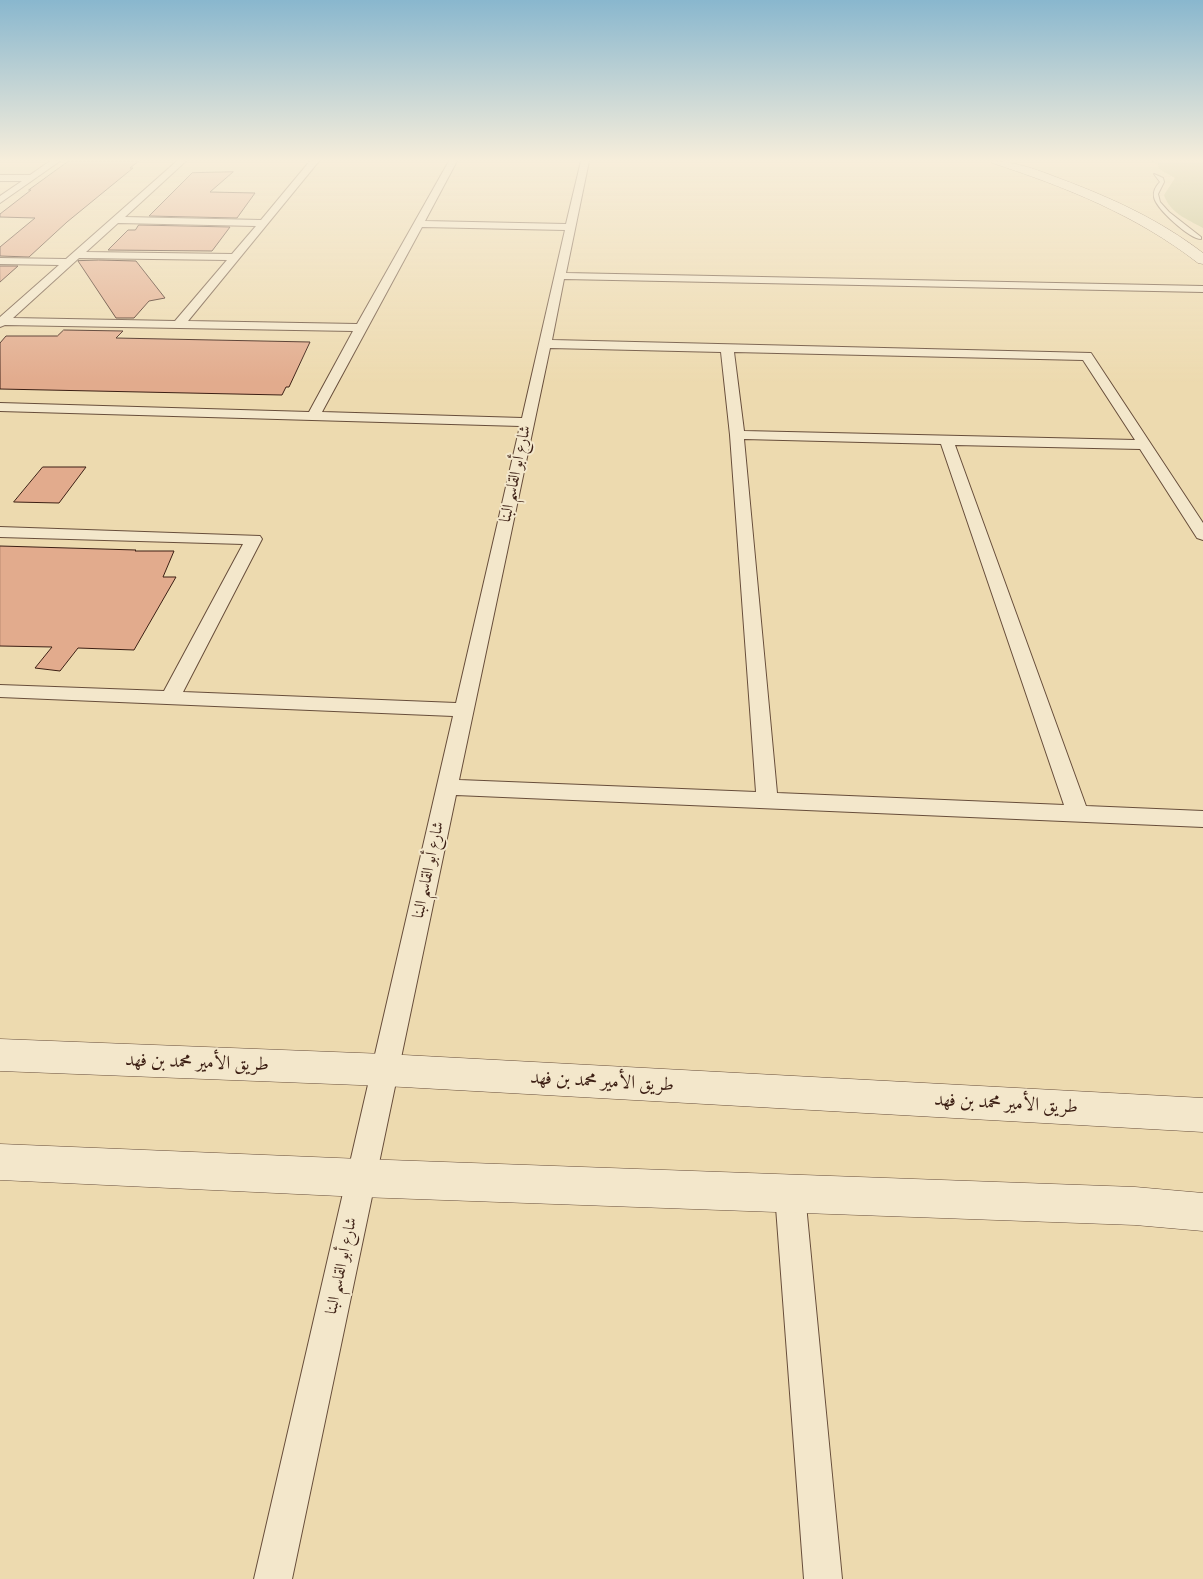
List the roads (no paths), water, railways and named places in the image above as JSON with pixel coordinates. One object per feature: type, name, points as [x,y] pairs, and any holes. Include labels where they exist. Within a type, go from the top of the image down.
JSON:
[{"type":"street","points":[[1,322],[99,235]]},
{"type":"street","points":[[179,324],[254,235]]},
{"type":"street","points":[[313,416],[412,235]]},
{"type":"street","name":"شارع أبو القاسم البنا","points":[[273,1579],[569,235]]},
{"type":"street","points":[[1166,235],[1203,260]]},
{"type":"street","points":[[0,261],[235,257]]},
{"type":"street","points":[[560,276],[1203,289]]},
{"type":"street","points":[[1,322],[361,328]]},
{"type":"street","points":[[544,344],[1087,356],[1203,535]]},
{"type":"street","points":[[727,349],[737,434],[767,799]]},
{"type":"street","points":[[0,407],[527,422]]},
{"type":"street","points":[[737,434],[1145,445]]},
{"type":"street","points":[[946,440],[1078,813]]},
{"type":"street","points":[[0,532],[254,539],[171,696]]},
{"type":"street","points":[[0,691],[171,696],[464,710]]},
{"type":"street","points":[[447,787],[767,799],[1203,819]]},
{"type":"street","name":"طريق الأمير محمد بن فهد","points":[[0,1055],[385,1070],[1203,1115]]},
{"type":"street","points":[[0,1162],[361,1178],[1135,1206],[1203,1212]]},
{"type":"street","points":[[790,1194],[823,1579]]}]
